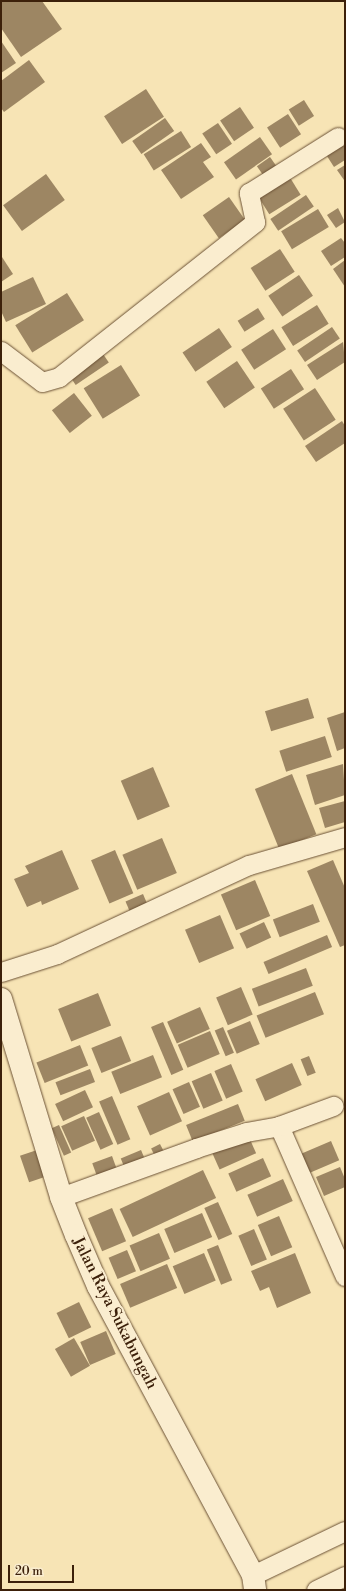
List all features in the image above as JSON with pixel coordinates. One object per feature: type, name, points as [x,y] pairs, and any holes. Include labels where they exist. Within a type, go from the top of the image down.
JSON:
[{"type":"street","points":[[1,351],[42,382],[59,377],[255,222],[249,193],[338,137]]},
{"type":"street","points":[[1,972],[57,954],[249,865],[345,837]]},
{"type":"street","name":"Jalan Raya Sukabungah","points":[[1,999],[61,1197],[98,1286],[254,1582]]},
{"type":"street","points":[[61,1197],[196,1148],[246,1132],[279,1126],[333,1106]]},
{"type":"street","points":[[279,1126],[345,1276]]},
{"type":"street","points":[[254,1582],[345,1531]]},
{"type":"street","points":[[316,1590],[345,1576]]},
{"type":"building","points":[[1,1],[42,1],[62,29],[21,57],[1,28]]},
{"type":"building","points":[[1,41],[16,63],[1,73]]},
{"type":"building","points":[[29,60],[45,82],[4,112],[1,108],[1,81]]},
{"type":"building","points":[[146,89],[164,117],[122,144],[104,116]]},
{"type":"building","points":[[304,100],[314,116],[299,126],[289,110]]},
{"type":"building","points":[[240,107],[254,128],[234,141],[220,120]]},
{"type":"building","points":[[288,114],[301,134],[280,148],[267,128]]},
{"type":"building","points":[[165,118],[174,131],[141,154],[132,141]]},
{"type":"building","points":[[218,123],[232,144],[216,154],[202,134]]},
{"type":"building","points":[[181,131],[191,147],[154,170],[144,154]]},
{"type":"building","points":[[260,137],[272,154],[236,179],[224,162]]},
{"type":"building","points":[[345,139],[345,160],[334,167],[325,153]]},
{"type":"building","points":[[201,143],[211,157],[203,162],[214,177],[181,199],[161,170]]},
{"type":"building","points":[[270,157],[277,167],[264,176],[257,166]]},
{"type":"building","points":[[345,165],[345,179],[344,180],[337,170]]},
{"type":"building","points":[[46,174],[65,200],[22,231],[3,205]]},
{"type":"building","points":[[289,176],[301,195],[269,214],[258,196]]},
{"type":"building","points":[[306,195],[314,207],[278,231],[270,219]]},
{"type":"building","points":[[229,197],[245,220],[219,238],[203,215]]},
{"type":"building","points":[[338,208],[345,222],[336,228],[327,215]]},
{"type":"building","points":[[318,209],[329,227],[292,249],[281,231]]},
{"type":"building","points":[[341,238],[345,243],[345,257],[331,266],[321,251]]},
{"type":"building","points":[[280,249],[295,272],[265,291],[251,268]]},
{"type":"building","points":[[2,257],[13,274],[1,282],[1,258]]},
{"type":"building","points":[[345,260],[345,287],[333,269]]},
{"type":"building","points":[[299,275],[313,296],[282,316],[268,296]]},
{"type":"building","points":[[33,277],[46,304],[6,322],[1,311],[1,292]]},
{"type":"building","points":[[67,293],[84,320],[32,352],[15,325]]},
{"type":"building","points":[[317,305],[329,324],[293,346],[281,327]]},
{"type":"building","points":[[258,308],[265,319],[245,332],[238,321]]},
{"type":"building","points":[[332,327],[340,339],[305,362],[297,350]]},
{"type":"building","points":[[219,328],[232,347],[195,372],[183,353]]},
{"type":"building","points":[[273,329],[286,349],[254,370],[241,350]]},
{"type":"building","points":[[343,342],[345,362],[317,380],[307,365]]},
{"type":"building","points":[[101,351],[109,363],[76,385],[68,373]]},
{"type":"building","points":[[237,361],[255,388],[224,408],[206,382]]},
{"type":"building","points":[[121,365],[140,396],[103,419],[84,388]]},
{"type":"building","points":[[291,369],[304,389],[274,409],[261,389]]},
{"type":"building","points":[[315,388],[336,420],[304,441],[283,409]]},
{"type":"building","points":[[74,393],[92,416],[70,433],[52,410]]},
{"type":"building","points":[[342,421],[345,426],[345,443],[316,462],[305,446]]},
{"type":"building","points":[[308,698],[314,718],[271,731],[265,711]]},
{"type":"building","points":[[345,712],[345,748],[337,751],[327,718]]},
{"type":"building","points":[[325,736],[332,757],[286,772],[279,751]]},
{"type":"building","points":[[343,764],[345,795],[315,805],[306,775]]},
{"type":"building","points":[[153,767],[170,807],[138,820],[121,781]]},
{"type":"building","points":[[292,774],[316,834],[279,849],[255,789]]},
{"type":"building","points":[[345,801],[345,822],[325,828],[319,808]]},
{"type":"building","points":[[162,838],[177,873],[137,890],[122,855]]},
{"type":"building","points":[[62,850],[79,889],[42,905],[41,901],[27,907],[14,879],[29,873],[25,866]]},
{"type":"building","points":[[115,850],[133,893],[109,903],[91,860]]},
{"type":"building","points":[[333,860],[345,888],[345,945],[340,947],[307,871]]},
{"type":"building","points":[[255,880],[270,916],[236,930],[221,894]]},
{"type":"building","points":[[143,894],[149,908],[131,915],[126,901]]},
{"type":"building","points":[[313,904],[320,922],[280,937],[273,919]]},
{"type":"building","points":[[220,915],[234,948],[199,963],[185,930]]},
{"type":"building","points":[[264,922],[271,937],[247,949],[240,933]]},
{"type":"building","points":[[327,935],[332,947],[269,974],[263,962]]},
{"type":"building","points":[[306,968],[313,986],[259,1007],[252,989]]},
{"type":"building","points":[[241,987],[253,1015],[228,1025],[216,998]]},
{"type":"building","points":[[315,992],[324,1014],[266,1038],[257,1016]]},
{"type":"building","points":[[98,993],[111,1025],[71,1042],[58,1009]]},
{"type":"building","points":[[200,1007],[210,1029],[177,1044],[167,1022]]},
{"type":"building","points":[[250,1021],[260,1044],[237,1054],[227,1031]]},
{"type":"building","points":[[163,1022],[183,1070],[171,1075],[151,1027]]},
{"type":"building","points":[[223,1027],[234,1053],[226,1056],[215,1031]]},
{"type":"building","points":[[210,1031],[220,1054],[188,1068],[178,1045]]},
{"type":"building","points":[[121,1036],[131,1061],[101,1073],[91,1048]]},
{"type":"building","points":[[80,1045],[88,1065],[45,1083],[36,1063]]},
{"type":"building","points":[[153,1055],[162,1077],[120,1094],[111,1072]]},
{"type":"building","points":[[309,1056],[316,1073],[307,1076],[301,1059]]},
{"type":"building","points":[[292,1063],[302,1085],[265,1101],[255,1079]]},
{"type":"building","points":[[231,1064],[243,1092],[226,1099],[214,1071]]},
{"type":"building","points":[[90,1069],[95,1082],[60,1095],[55,1082]]},
{"type":"building","points":[[211,1073],[223,1101],[203,1109],[192,1081]]},
{"type":"building","points":[[189,1082],[200,1107],[184,1114],[173,1089]]},
{"type":"building","points":[[85,1090],[93,1107],[63,1121],[55,1104]]},
{"type":"building","points":[[169,1092],[182,1121],[150,1135],[137,1106]]},
{"type":"building","points":[[112,1096],[130,1139],[117,1145],[99,1101]]},
{"type":"building","points":[[238,1104],[245,1121],[193,1142],[186,1125]]},
{"type":"building","points":[[99,1112],[113,1144],[100,1150],[86,1118]]},
{"type":"building","points":[[84,1116],[95,1141],[72,1151],[61,1126]]},
{"type":"building","points":[[59,1125],[71,1152],[64,1156],[52,1128]]},
{"type":"building","points":[[248,1135],[256,1153],[220,1170],[211,1151]]},
{"type":"building","points":[[331,1141],[339,1160],[307,1174],[299,1155]]},
{"type":"building","points":[[160,1144],[166,1156],[157,1160],[151,1149]]},
{"type":"building","points":[[37,1150],[46,1176],[29,1182],[20,1156]]},
{"type":"building","points":[[141,1150],[147,1164],[127,1172],[121,1159]]},
{"type":"building","points":[[112,1156],[117,1170],[97,1177],[92,1163]]},
{"type":"building","points":[[263,1158],[271,1176],[236,1192],[228,1173]]},
{"type":"building","points":[[340,1167],[345,1179],[345,1187],[324,1196],[316,1177]]},
{"type":"building","points":[[203,1170],[216,1198],[133,1237],[120,1209]]},
{"type":"building","points":[[283,1179],[293,1201],[257,1217],[247,1195]]},
{"type":"building","points":[[218,1202],[232,1234],[219,1240],[204,1208]]},
{"type":"building","points":[[112,1208],[126,1241],[102,1251],[88,1218]]},
{"type":"building","points":[[202,1213],[212,1237],[174,1253],[164,1229]]},
{"type":"building","points":[[279,1216],[292,1247],[271,1256],[258,1225]]},
{"type":"building","points":[[254,1229],[267,1259],[251,1266],[238,1236]]},
{"type":"building","points":[[159,1233],[170,1259],[140,1271],[130,1246]]},
{"type":"building","points":[[218,1245],[232,1280],[221,1285],[207,1249]]},
{"type":"building","points":[[127,1250],[136,1271],[118,1279],[109,1258]]},
{"type":"building","points":[[204,1253],[216,1281],[184,1294],[173,1266]]},
{"type":"building","points":[[295,1253],[311,1293],[277,1308],[269,1287],[260,1291],[251,1271]]},
{"type":"building","points":[[167,1264],[177,1288],[130,1308],[120,1284]]},
{"type":"building","points":[[79,1302],[91,1327],[69,1338],[57,1313]]},
{"type":"building","points":[[106,1331],[116,1354],[90,1365],[80,1342]]},
{"type":"building","points":[[74,1338],[90,1366],[71,1377],[55,1349]]}]
